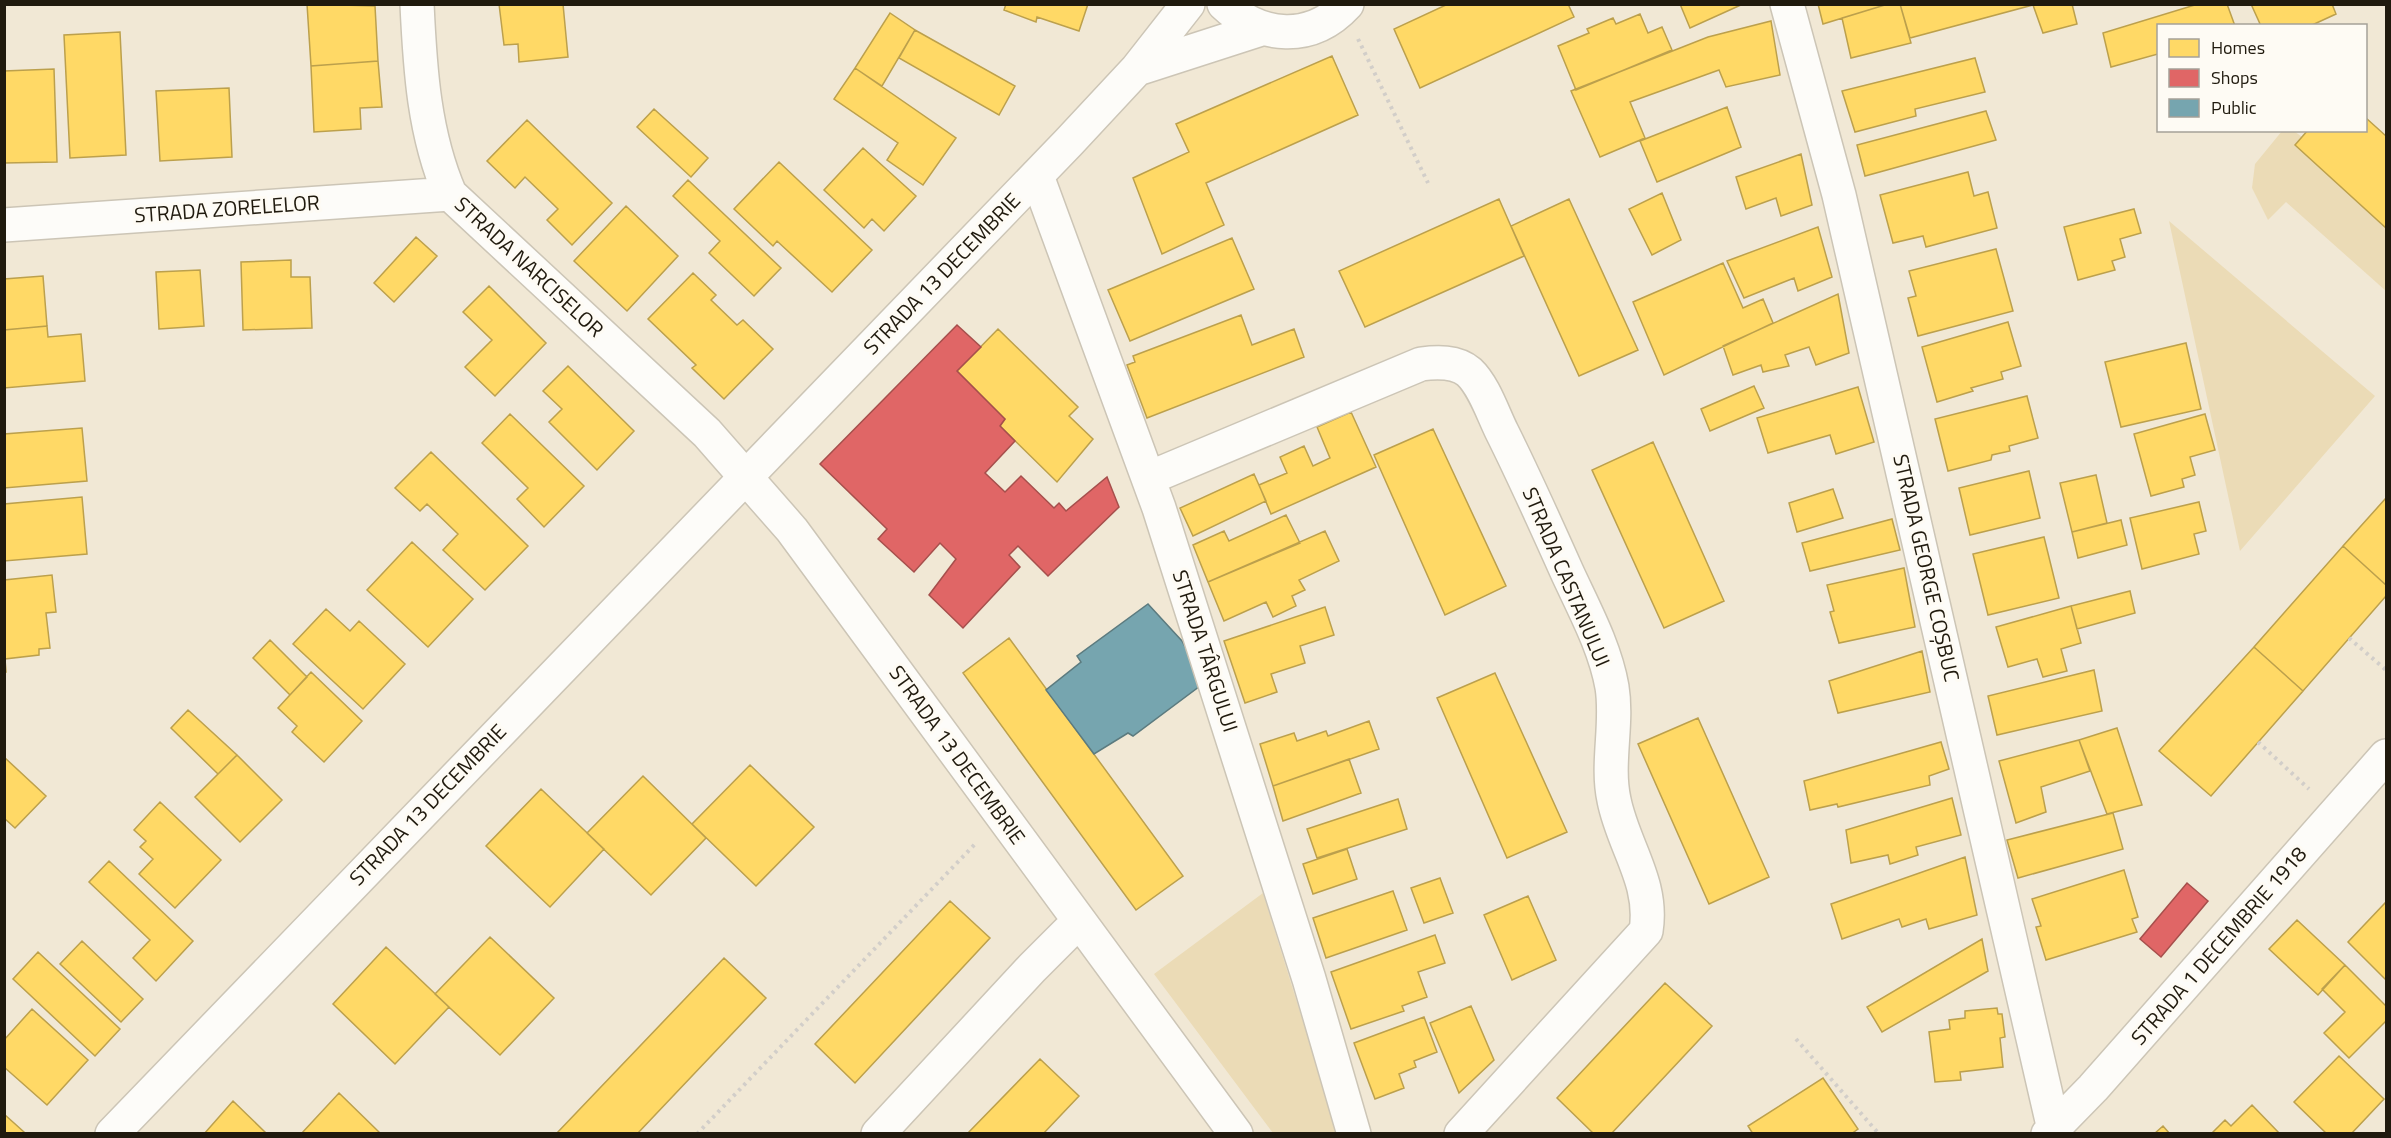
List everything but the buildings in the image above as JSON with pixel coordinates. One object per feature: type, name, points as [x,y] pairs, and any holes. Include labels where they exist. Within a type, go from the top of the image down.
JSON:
[{"type":"street","name":"STRADA NARCISELOR","points":[[417,4],[421,86],[438,167],[450,194],[707,432],[745,477]]},
{"type":"street","name":"STRADA 13 DECEMBRIE","points":[[112,1134],[1037,176],[1137,69],[1188,4]]},
{"type":"street","points":[[1224,4],[1236,16],[1261,29],[1288,33],[1314,27],[1338,14],[1347,4]]},
{"type":"street","name":"STRADA GEORGE COȘBUC","points":[[1787,4],[1839,195],[2052,1132]]},
{"type":"street","name":"STRADA 13 DECEMBRIE","points":[[1137,69],[1261,29]]},
{"type":"street","name":"STRADA TÂRGULUI","points":[[1037,176],[1149,478],[1309,979],[1354,1134]]},
{"type":"street","name":"STRADA ZORELELOR","points":[[4,225],[450,194]]},
{"type":"street","name":"STRADA CASTANULUI","points":[[1149,478],[1421,364],[1437,362],[1454,364],[1469,372],[1516,460],[1602,653],[1611,685],[1615,717],[1612,759],[1613,799],[1646,892],[1648,915],[1646,931],[1461,1134]]},
{"type":"street","name":"STRADA 13 DECEMBRIE","points":[[745,477],[792,530],[1236,1134]]},
{"type":"street","name":"STRADA 1 DECEMBRIE 1918","points":[[2052,1132],[2386,756]]},
{"type":"street","points":[[878,1134],[1079,921]]},
{"type":"path","points":[[1358,38],[1428,183]]},
{"type":"path","points":[[2349,638],[2386,670]]},
{"type":"path","points":[[2258,742],[2310,790]]},
{"type":"path","points":[[697,1134],[1003,816]]},
{"type":"path","points":[[1796,1039],[1879,1134]]},
{"type":"shaded area","points":[[2281,132],[2295,132],[2302,137],[2295,145],[2386,228],[2386,291],[2286,202],[2268,220],[2252,188],[2255,164]]},
{"type":"shaded area","points":[[2169,221],[2375,396],[2240,551]]},
{"type":"shaded area","points":[[1263,893],[1337,1133],[1273,1133],[1154,974]]}]
